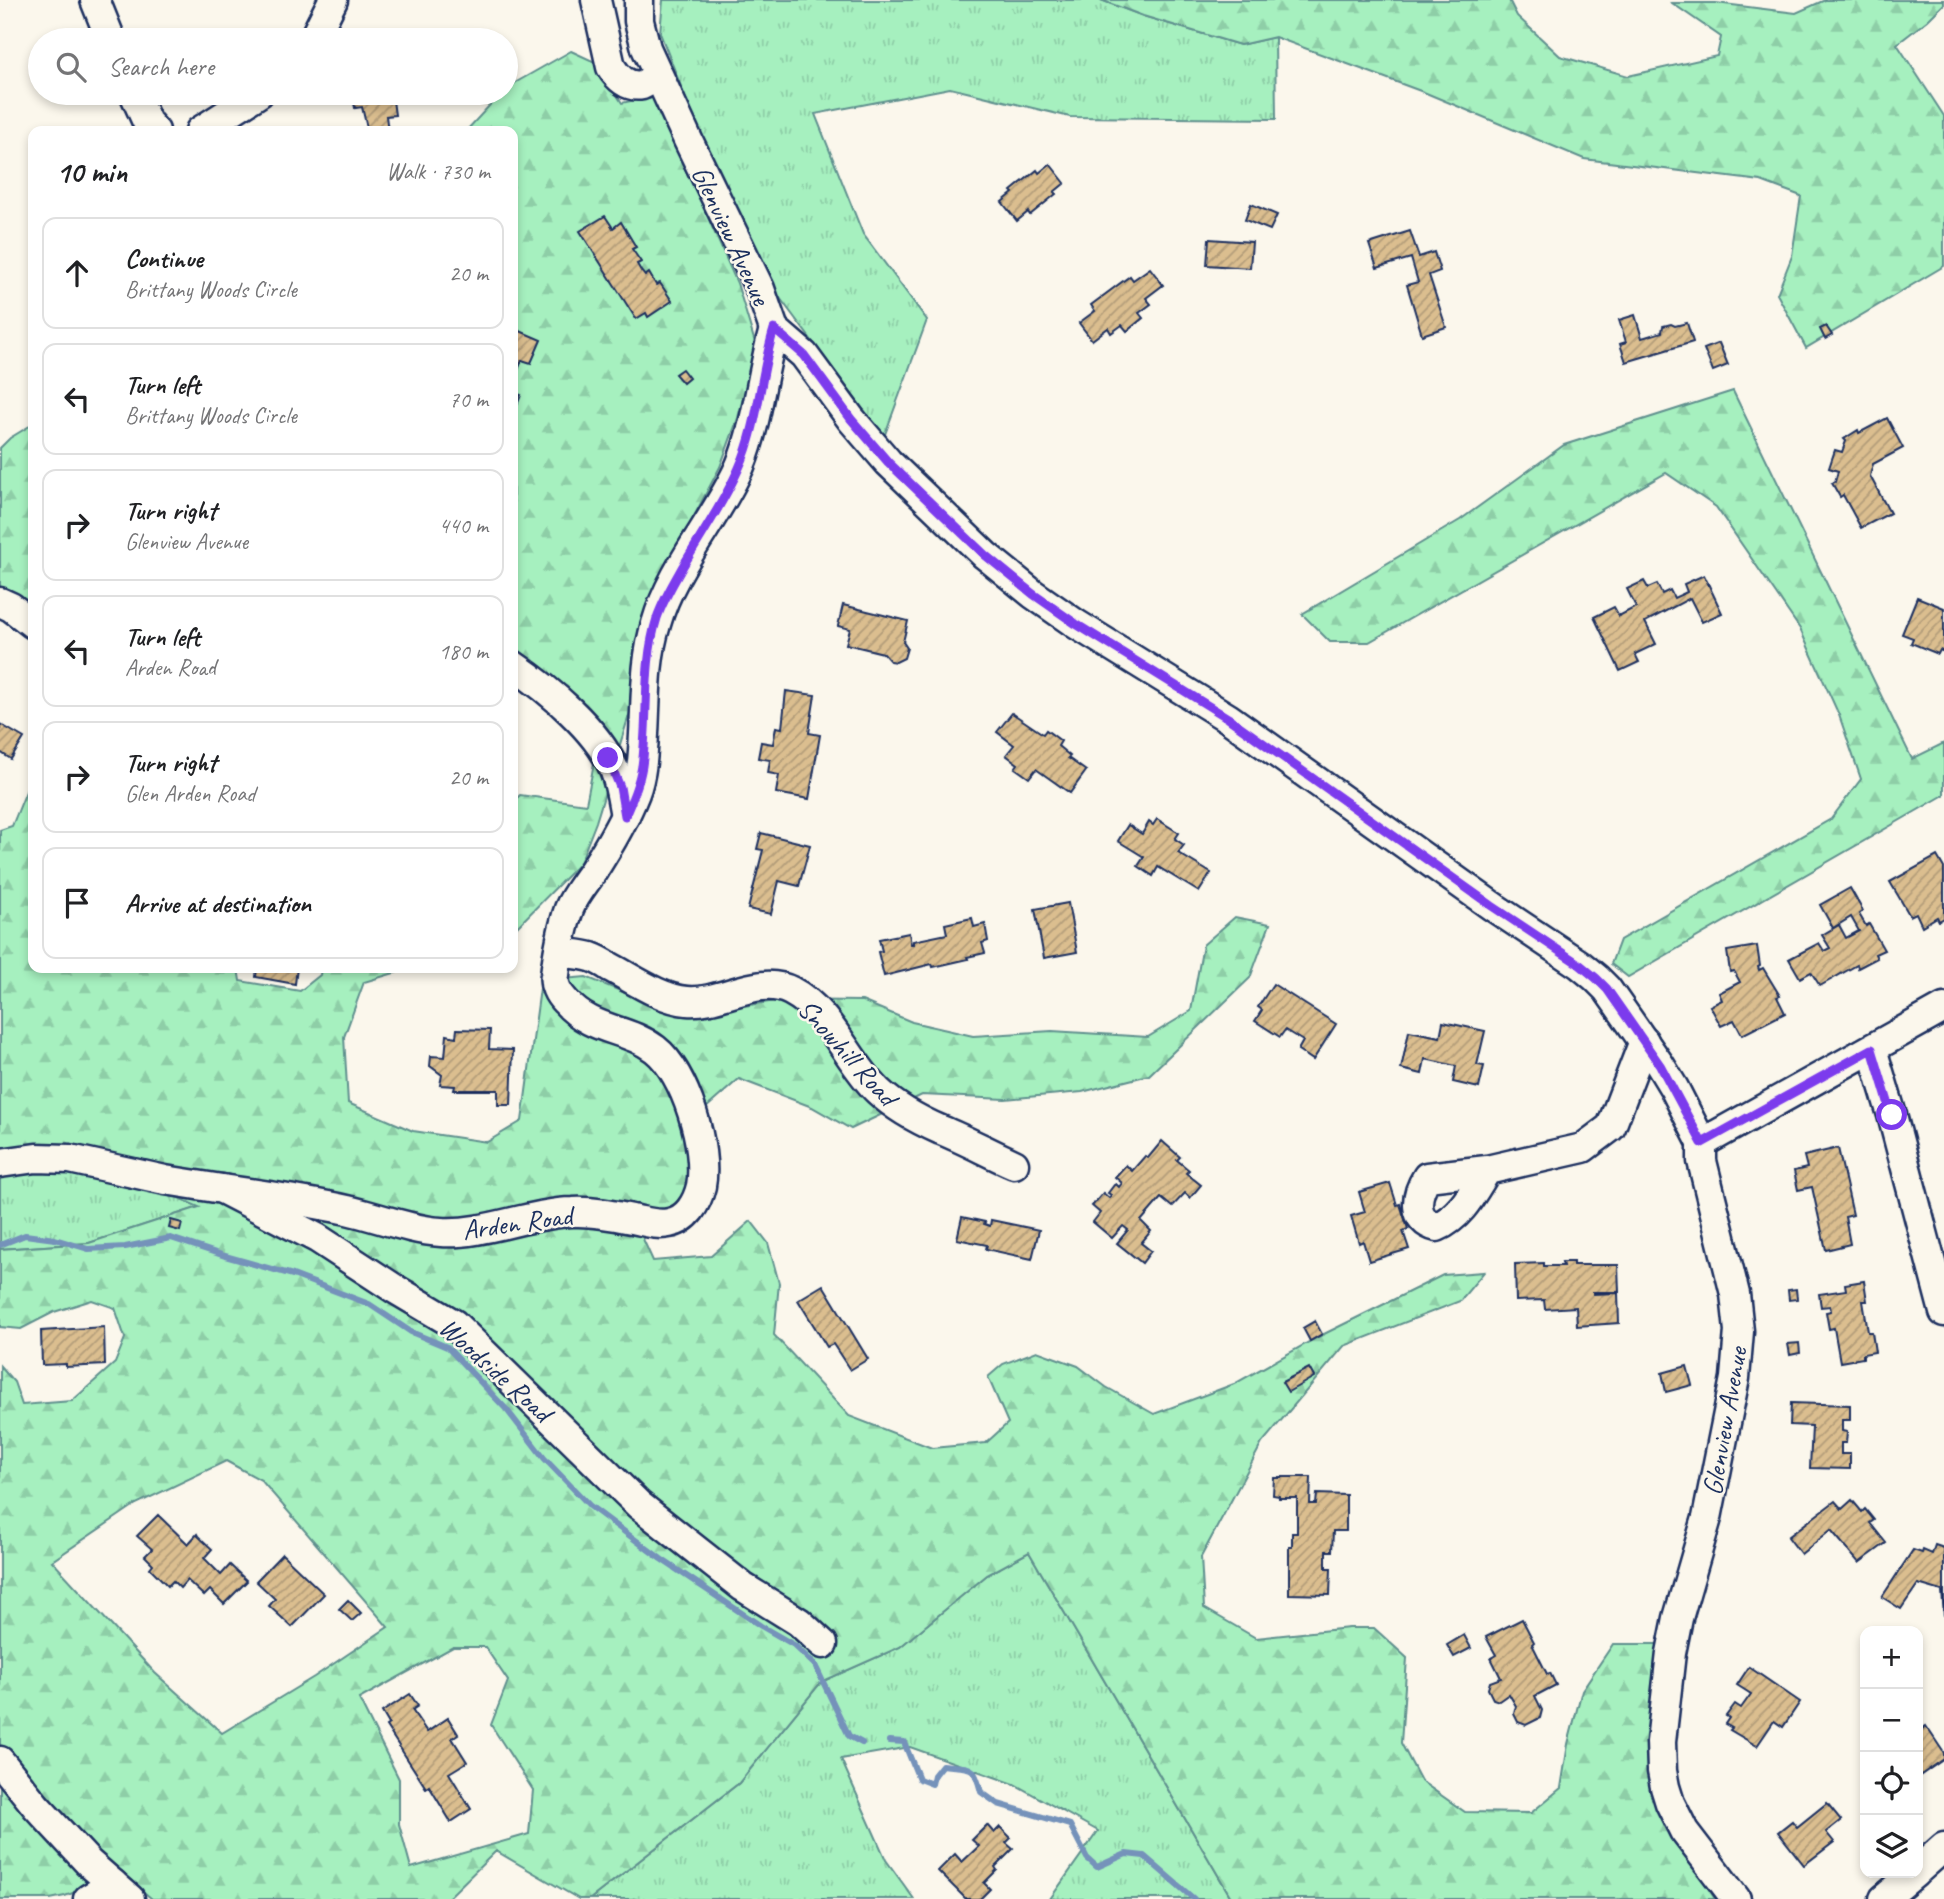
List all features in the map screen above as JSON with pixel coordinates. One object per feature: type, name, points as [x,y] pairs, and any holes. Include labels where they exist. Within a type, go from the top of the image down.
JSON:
[{"type":"street","points":[[96,0],[106,28]]},
{"type":"street","points":[[319,28],[333,0]]},
{"type":"street","points":[[596,0],[611,67],[617,76],[632,84],[641,85],[658,76]]},
{"type":"street","name":"Glenview Avenue","points":[[639,0],[639,21],[658,76],[760,289],[774,329],[804,355],[851,419],[888,462],[985,555],[1033,594],[1228,718],[1492,906],[1579,964],[1607,989],[1674,1088],[1702,1143],[1702,1161],[1735,1294],[1739,1331],[1735,1378],[1707,1518],[1678,1618],[1671,1653],[1661,1761],[1665,1787],[1677,1819],[1736,1899]]},
{"type":"street","points":[[139,105],[151,126]]},
{"type":"street","points":[[208,126],[241,105]]},
{"type":"street","name":"Arden Road","points":[[222,1189],[349,1211],[439,1233],[463,1232],[543,1215],[576,1212],[609,1214],[669,1224],[680,1220],[691,1211],[701,1188],[700,1144],[689,1105],[676,1074],[663,1056],[645,1042],[603,1027],[575,1012],[560,996],[553,980],[569,907],[617,835],[636,790],[642,768],[651,639],[658,614],[672,584],[739,469],[751,436],[765,359],[774,329]]},
{"type":"street","points":[[0,602],[28,620]]},
{"type":"street","points":[[518,668],[575,715],[601,746],[614,769],[625,816]]},
{"type":"street","name":"Snowhill Road","points":[[559,953],[592,957],[678,1000],[706,1001],[764,986],[789,990],[810,1005],[863,1075],[902,1111],[1014,1164]]},
{"type":"street","points":[[1702,1143],[1944,1008]]},
{"type":"street","points":[[1487,1170],[1583,1148],[1611,1127],[1644,1041]]},
{"type":"street","points":[[1872,1049],[1944,1312]]},
{"type":"street","name":"Woodside Road","points":[[0,1163],[61,1158],[222,1189],[317,1238],[454,1324],[639,1505],[743,1587],[799,1622],[823,1644]]},
{"type":"street","points":[[0,1761],[36,1806],[89,1863],[122,1891]]},
{"type":"street","points":[[1923,1865],[1944,1847]]},
{"type":"street","points":[[1884,1899],[1908,1878]]},
{"type":"street","points":[[88,1899],[122,1891]]},
{"type":"green space","points":[[663,0],[1101,0],[1143,16],[1240,45],[1275,37],[1276,119],[1070,117],[950,88],[815,114],[863,234],[927,320],[884,437],[774,290],[695,122],[660,33]]},
{"type":"green space","points":[[1101,0],[1509,0],[1517,16],[1560,56],[1628,76],[1717,56],[1721,37],[1672,3],[1716,3],[1796,13],[1825,0],[1944,0],[1944,4],[1928,20],[1897,44],[1944,116],[1944,266],[1806,348],[1777,294],[1792,256],[1801,196],[1761,181],[1584,159],[1426,93],[1275,37],[1240,45],[1143,16]]},
{"type":"green space","points":[[571,51],[595,62],[622,103],[654,96],[737,283],[756,346],[738,418],[720,467],[646,607],[630,712],[596,822],[580,863],[518,926],[518,797],[520,795],[586,804],[597,748],[518,681],[518,126],[471,126],[490,105],[518,105],[518,81]]},
{"type":"green space","points":[[1733,391],[1912,759],[1944,743],[1944,795],[1628,977],[1611,964],[1620,940],[1831,819],[1861,779],[1839,715],[1800,629],[1716,507],[1666,473],[1369,642],[1330,642],[1302,614],[1460,520],[1564,445]]},
{"type":"green space","points":[[28,427],[28,634],[0,614],[0,448]]},
{"type":"green space","points":[[28,786],[28,973],[239,973],[240,981],[300,991],[320,973],[394,973],[364,982],[344,1037],[348,1103],[413,1131],[487,1142],[522,1121],[541,981],[586,977],[682,1016],[781,1000],[862,1001],[912,1022],[973,1036],[1052,1031],[1148,1037],[1191,1011],[1203,945],[1235,917],[1270,924],[1250,978],[1149,1075],[1082,1092],[1005,1099],[922,1095],[851,1129],[812,1107],[739,1079],[706,1108],[694,1178],[671,1210],[643,1239],[653,1261],[711,1256],[751,1221],[768,1243],[779,1283],[774,1335],[849,1416],[932,1448],[986,1443],[1008,1423],[988,1377],[1003,1364],[1037,1351],[1078,1366],[1106,1387],[1154,1414],[1234,1384],[1318,1337],[1443,1275],[1484,1272],[1460,1301],[1344,1346],[1262,1443],[1201,1557],[1204,1608],[1256,1638],[1349,1628],[1374,1628],[1407,1658],[1401,1743],[1421,1781],[1465,1812],[1531,1813],[1561,1788],[1568,1744],[1582,1690],[1613,1644],[1665,1644],[1646,1737],[1659,1809],[1715,1899],[1232,1899],[1029,1552],[987,1575],[900,1647],[821,1682],[739,1783],[590,1899],[579,1899],[496,1851],[447,1899],[152,1899],[123,1874],[65,1896],[50,1899],[0,1899],[0,1366],[14,1382],[22,1405],[72,1401],[115,1363],[125,1338],[115,1308],[92,1300],[54,1312],[21,1329],[0,1327],[0,1249],[89,1243],[199,1207],[74,1151],[0,1154],[0,830],[12,826]],"holes":[[[226,1461],[261,1480],[388,1627],[314,1677],[222,1733],[155,1673],[52,1561],[136,1504]],[[453,1647],[485,1647],[508,1681],[491,1725],[533,1790],[529,1834],[411,1868],[399,1824],[399,1779],[359,1699]]]},
{"type":"green space","points":[[74,1151],[200,1207],[89,1243],[0,1249],[0,1154]]},
{"type":"green space","points":[[1029,1552],[1232,1899],[1050,1899],[1098,1831],[1014,1784],[910,1747],[841,1759],[886,1860],[914,1899],[590,1899],[739,1783],[821,1682],[900,1647],[987,1575]]},
{"type":"building","points":[[354,105],[394,105],[395,115],[386,116],[387,126],[367,126],[362,107],[355,108]]},
{"type":"building","points":[[1050,164],[1065,183],[1030,215],[1028,212],[1017,221],[1002,202],[1037,170],[1039,173]]},
{"type":"building","points":[[1251,204],[1277,215],[1270,230],[1245,220]]},
{"type":"building","points":[[605,216],[613,228],[621,222],[636,247],[632,249],[641,262],[637,264],[641,271],[645,276],[649,273],[656,285],[660,283],[672,301],[648,317],[646,313],[636,319],[580,231]]},
{"type":"building","points":[[1410,231],[1419,257],[1434,252],[1440,271],[1429,275],[1446,327],[1422,335],[1407,285],[1418,282],[1411,258],[1377,268],[1369,244]]},
{"type":"building","points":[[1209,239],[1252,242],[1250,268],[1207,265]]},
{"type":"building","points":[[1150,268],[1163,285],[1146,298],[1151,304],[1139,313],[1143,318],[1127,331],[1122,325],[1111,333],[1108,328],[1092,340],[1079,323],[1095,311],[1091,305],[1130,276],[1133,280]]},
{"type":"building","points":[[1635,315],[1642,338],[1662,332],[1663,326],[1687,323],[1693,342],[1626,362],[1620,344],[1626,342],[1619,320]]},
{"type":"building","points":[[1826,326],[1832,335],[1825,339],[1820,329]]},
{"type":"building","points":[[518,330],[541,340],[531,363],[522,360],[518,370]]},
{"type":"building","points":[[1719,343],[1728,365],[1713,371],[1704,349]]},
{"type":"building","points":[[682,369],[689,378],[683,383],[675,374]]},
{"type":"building","points":[[1887,418],[1903,448],[1873,464],[1870,476],[1890,513],[1861,528],[1843,495],[1840,497],[1832,483],[1835,482],[1838,471],[1829,468],[1835,450],[1842,452],[1846,441],[1844,439]]},
{"type":"building","points":[[1704,575],[1722,613],[1702,622],[1690,598],[1645,622],[1656,644],[1635,654],[1639,662],[1620,671],[1594,617],[1614,607],[1619,616],[1636,607],[1627,589],[1644,581],[1648,588],[1657,584],[1662,594],[1670,590],[1674,598],[1687,592],[1684,584]]},
{"type":"building","points":[[1917,597],[1944,608],[1944,652],[1940,650],[1938,654],[1911,643],[1913,638],[1902,634]]},
{"type":"building","points":[[843,605],[908,621],[903,642],[907,648],[904,658],[896,662],[890,661],[883,653],[846,644],[850,629],[838,626]]},
{"type":"building","points":[[786,691],[815,695],[809,733],[820,735],[809,799],[776,793],[779,775],[768,773],[770,760],[758,758],[761,742],[773,744],[776,727],[782,728]]},
{"type":"building","points":[[1012,713],[1043,734],[1046,730],[1061,741],[1058,746],[1070,756],[1068,758],[1086,771],[1070,793],[1036,769],[1029,778],[1015,768],[1018,764],[1006,755],[1014,745],[997,732]]},
{"type":"building","points":[[0,724],[24,738],[11,759],[0,752]]},
{"type":"building","points":[[1157,819],[1179,833],[1175,839],[1184,845],[1178,853],[1211,873],[1199,892],[1158,867],[1153,876],[1138,866],[1144,857],[1118,841],[1128,825],[1142,834],[1149,822],[1153,825]]},
{"type":"building","points":[[761,833],[810,845],[799,886],[779,881],[771,914],[748,909],[763,850],[757,849]]},
{"type":"building","points":[[1937,856],[1944,868],[1944,918],[1939,921],[1937,917],[1922,926],[1916,913],[1910,916],[1890,882]]},
{"type":"building","points":[[1850,888],[1863,911],[1859,914],[1866,926],[1869,924],[1884,950],[1875,954],[1877,958],[1858,968],[1857,965],[1820,986],[1811,972],[1800,978],[1789,959],[1819,943],[1824,951],[1830,948],[1822,935],[1839,925],[1846,938],[1859,931],[1851,917],[1833,928],[1820,905]]},
{"type":"building","points":[[1068,903],[1077,952],[1044,958],[1035,909]]},
{"type":"building","points":[[972,918],[974,927],[985,924],[988,941],[982,943],[985,953],[933,967],[932,964],[884,976],[878,952],[882,951],[879,939],[909,933],[913,944],[913,941],[947,934],[945,924]]},
{"type":"building","points":[[1757,946],[1759,970],[1763,968],[1780,996],[1777,997],[1785,1013],[1742,1035],[1734,1020],[1721,1026],[1710,1006],[1722,1000],[1719,993],[1740,982],[1734,971],[1730,972],[1727,951]]},
{"type":"building","points":[[256,973],[296,973],[295,984],[256,977]]},
{"type":"building","points":[[1273,984],[1336,1024],[1313,1060],[1298,1050],[1303,1041],[1285,1030],[1280,1037],[1255,1021],[1262,1010],[1258,1007]]},
{"type":"building","points":[[1443,1022],[1485,1031],[1477,1065],[1484,1066],[1479,1088],[1453,1082],[1456,1066],[1425,1059],[1422,1074],[1401,1069],[1409,1031],[1440,1037]]},
{"type":"building","points":[[457,1029],[490,1030],[489,1049],[513,1050],[511,1105],[498,1105],[498,1090],[454,1090],[455,1086],[440,1085],[442,1075],[430,1066],[431,1056],[445,1057],[447,1035],[456,1037]]},
{"type":"building","points":[[1162,1141],[1180,1157],[1177,1160],[1189,1170],[1186,1173],[1201,1185],[1190,1198],[1185,1193],[1172,1207],[1161,1198],[1141,1221],[1151,1231],[1141,1243],[1151,1251],[1142,1263],[1117,1243],[1128,1230],[1123,1226],[1112,1238],[1093,1222],[1100,1213],[1092,1206],[1103,1193],[1109,1198],[1111,1195],[1108,1193],[1114,1185],[1119,1187],[1122,1183],[1115,1177],[1126,1165],[1132,1171],[1145,1156],[1148,1158]]},
{"type":"building","points":[[1838,1148],[1853,1215],[1845,1217],[1850,1244],[1826,1250],[1812,1187],[1798,1190],[1794,1171],[1807,1168],[1804,1156]]},
{"type":"building","points":[[1390,1183],[1408,1229],[1403,1231],[1409,1249],[1369,1261],[1363,1241],[1359,1243],[1351,1216],[1365,1212],[1359,1192]]},
{"type":"building","points":[[962,1217],[985,1222],[984,1224],[990,1226],[991,1220],[1039,1230],[1032,1259],[986,1249],[987,1245],[957,1239]]},
{"type":"building","points":[[171,1220],[182,1223],[180,1231],[169,1228]]},
{"type":"building","points":[[1562,1262],[1573,1262],[1573,1265],[1618,1265],[1619,1292],[1593,1294],[1618,1293],[1619,1323],[1577,1326],[1576,1307],[1545,1309],[1544,1300],[1516,1301],[1515,1264],[1544,1263],[1544,1266],[1563,1266]]},
{"type":"building","points":[[1864,1281],[1867,1301],[1863,1301],[1868,1332],[1872,1332],[1875,1352],[1863,1354],[1863,1358],[1840,1362],[1834,1328],[1829,1329],[1826,1312],[1831,1311],[1830,1306],[1821,1307],[1819,1294],[1846,1290],[1845,1284]]},
{"type":"building","points":[[823,1285],[868,1359],[850,1370],[833,1344],[827,1347],[798,1300]]},
{"type":"building","points":[[1796,1289],[1797,1299],[1789,1300],[1788,1290]]},
{"type":"building","points":[[1315,1321],[1322,1334],[1310,1341],[1303,1328]]},
{"type":"building","points":[[104,1327],[105,1365],[42,1365],[41,1331]]},
{"type":"building","points":[[1799,1343],[1800,1353],[1790,1355],[1788,1344]]},
{"type":"building","points":[[1687,1366],[1692,1385],[1666,1392],[1662,1373]]},
{"type":"building","points":[[1309,1368],[1314,1377],[1288,1392],[1282,1382]]},
{"type":"building","points":[[1791,1403],[1850,1405],[1850,1420],[1842,1420],[1842,1431],[1847,1432],[1846,1443],[1841,1443],[1841,1454],[1850,1454],[1850,1469],[1810,1468],[1812,1426],[1790,1425]]},
{"type":"building","points":[[1311,1477],[1310,1504],[1316,1504],[1317,1494],[1346,1495],[1346,1531],[1333,1531],[1332,1551],[1326,1551],[1326,1568],[1331,1568],[1330,1595],[1289,1594],[1289,1547],[1292,1547],[1292,1533],[1297,1533],[1297,1498],[1279,1498],[1273,1495],[1274,1478]]},
{"type":"building","points":[[1852,1500],[1862,1512],[1865,1509],[1874,1520],[1870,1523],[1886,1543],[1859,1563],[1831,1530],[1801,1554],[1788,1537],[1835,1501],[1842,1509]]},
{"type":"building","points":[[158,1515],[188,1544],[197,1534],[212,1549],[204,1558],[221,1575],[230,1565],[247,1581],[224,1604],[210,1590],[204,1596],[187,1580],[180,1588],[173,1581],[168,1586],[150,1568],[153,1564],[145,1556],[152,1549],[137,1536]]},
{"type":"building","points":[[1935,1545],[1944,1548],[1944,1616],[1942,1591],[1918,1584],[1901,1609],[1882,1597],[1913,1550],[1932,1554]]},
{"type":"building","points":[[282,1554],[324,1594],[292,1627],[269,1606],[275,1599],[256,1581]]},
{"type":"building","points":[[348,1600],[361,1613],[352,1621],[339,1609]]},
{"type":"building","points":[[1522,1619],[1547,1674],[1550,1673],[1556,1685],[1535,1696],[1542,1710],[1540,1718],[1526,1725],[1518,1722],[1514,1714],[1516,1706],[1509,1694],[1499,1701],[1493,1699],[1488,1689],[1490,1682],[1501,1678],[1491,1658],[1496,1655],[1486,1637]]},
{"type":"building","points":[[1464,1635],[1471,1648],[1454,1657],[1447,1645]]},
{"type":"building","points":[[1749,1667],[1800,1702],[1783,1727],[1774,1721],[1757,1746],[1730,1730],[1732,1728],[1725,1724],[1729,1718],[1726,1716],[1735,1704],[1741,1708],[1751,1694],[1737,1685]]},
{"type":"building","points":[[410,1694],[418,1706],[412,1710],[427,1732],[448,1718],[458,1734],[452,1738],[467,1762],[449,1773],[471,1809],[451,1822],[386,1726],[389,1724],[382,1712]]},
{"type":"building","points":[[1926,1726],[1944,1753],[1944,1759],[1923,1774],[1923,1752],[1923,1728]]},
{"type":"building","points":[[1827,1803],[1841,1820],[1826,1832],[1834,1842],[1804,1865],[1778,1832],[1792,1821],[1797,1827]]},
{"type":"building","points":[[987,1825],[994,1833],[1000,1827],[1011,1838],[1006,1843],[1013,1849],[984,1883],[990,1889],[980,1899],[966,1899],[938,1871],[955,1854],[962,1862],[979,1846],[972,1840]]},
{"type":"waterway","points":[[0,1245],[25,1235],[55,1239],[88,1249],[125,1247],[171,1238],[293,1275],[369,1304],[411,1332],[447,1347],[507,1410],[544,1458],[590,1506],[661,1559],[794,1645],[815,1665],[849,1736],[862,1743]]},
{"type":"waterway","points":[[889,1741],[904,1742],[919,1779],[932,1784],[934,1775],[942,1765],[969,1768],[976,1775],[981,1792],[998,1804],[1070,1825],[1087,1858],[1097,1867],[1126,1854],[1144,1856],[1194,1899]]},
{"type":"route","points":[[608,758],[620,787],[625,816],[642,768],[648,664],[658,614],[672,584],[739,469],[751,436],[765,359],[774,329],[804,355],[851,419],[888,462],[952,525],[1033,594],[1076,624],[1228,718],[1596,978],[1607,989],[1660,1065],[1702,1143],[1872,1049],[1892,1115]]}]
